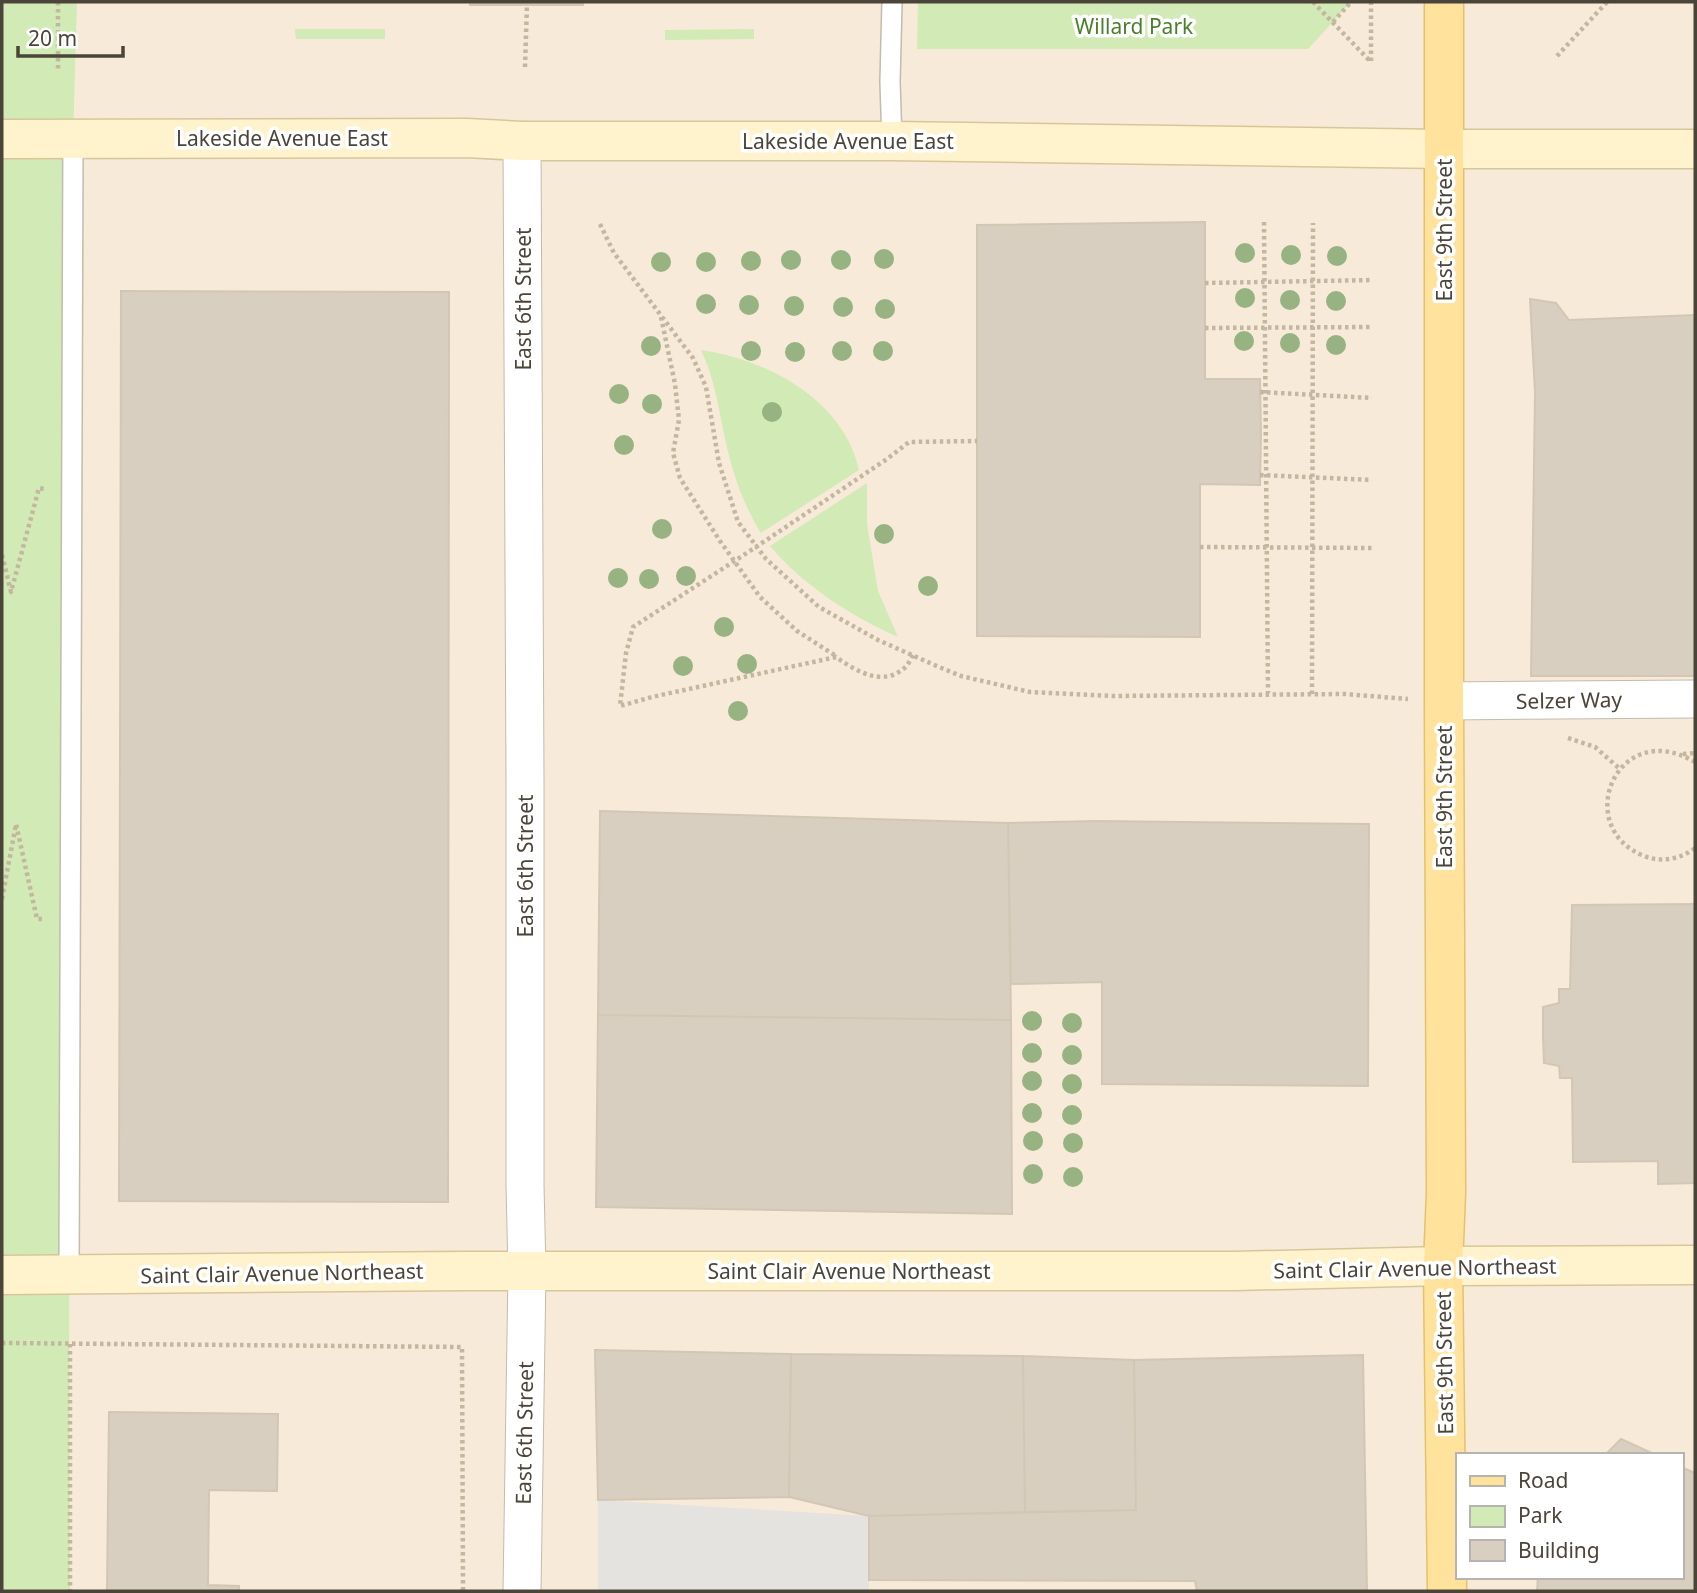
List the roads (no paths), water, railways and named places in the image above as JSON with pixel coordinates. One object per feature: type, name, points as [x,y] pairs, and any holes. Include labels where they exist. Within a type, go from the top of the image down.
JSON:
[{"type":"main road","name":"East 9th Street","points":[[1444,2],[1446,1193],[1443,1266],[1447,1591]]},
{"type":"street","name":"Lakeside Avenue East","points":[[2,139],[467,138],[522,141],[892,141],[1444,149],[1695,149]]},
{"type":"street","name":"East 6th Street","points":[[522,141],[524,1185],[527,1272],[522,1591]]},
{"type":"street","name":"Selzer Way","points":[[1444,701],[1695,699]]},
{"type":"street","name":"Saint Clair Avenue Northeast","points":[[2,1275],[1235,1271],[1443,1266],[1695,1265]]},
{"type":"lane","points":[[892,2],[892,141]]},
{"type":"lane","points":[[69,1275],[73,138]]},
{"type":"park label","name":"Willard Park","points":[[1134,26]]}]
